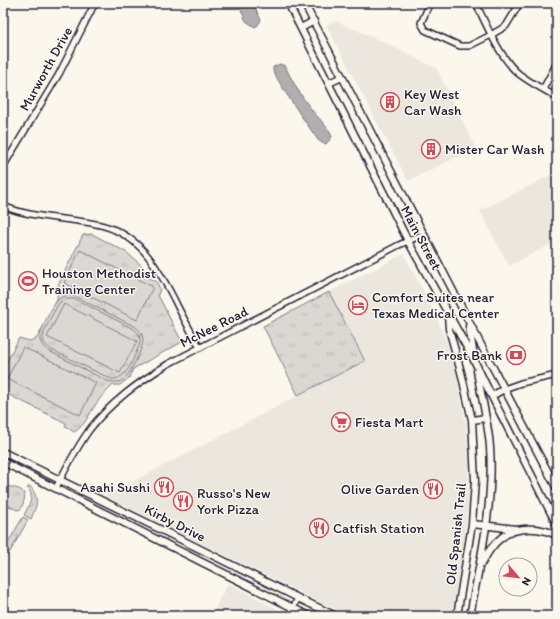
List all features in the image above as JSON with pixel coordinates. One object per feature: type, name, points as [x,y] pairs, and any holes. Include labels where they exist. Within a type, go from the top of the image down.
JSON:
[{"type":"main road","name":"Main Street","points":[[288,3],[408,241],[475,362],[557,525]]},
{"type":"main road","name":"Main Street","points":[[304,3],[504,389],[557,488]]},
{"type":"main road","points":[[301,28],[314,21]]},
{"type":"main road","points":[[329,83],[342,77]]},
{"type":"main road","name":"Old Spanish Trail","points":[[448,313],[449,329],[472,420],[475,481],[472,524],[457,616]]},
{"type":"main road","name":"Old Spanish Trail","points":[[467,318],[486,418],[490,448],[490,481],[486,525],[470,616]]},
{"type":"main road","points":[[492,396],[504,389]]},
{"type":"main road","points":[[472,420],[486,418]]},
{"type":"main road","name":"Kirby Drive","points":[[3,452],[336,616]]},
{"type":"main road","name":"Kirby Drive","points":[[3,462],[309,616]]},
{"type":"main road","points":[[472,524],[521,530],[546,530],[557,536]]},
{"type":"main road","points":[[479,570],[488,552],[502,537],[521,530]]},
{"type":"main road","points":[[223,572],[227,563]]},
{"type":"street","name":"Murworth Drive","points":[[3,167],[59,74],[96,3]]},
{"type":"street","points":[[430,3],[421,24],[425,30],[460,46],[469,46],[506,26],[520,3]]},
{"type":"street","points":[[476,3],[491,35],[513,68],[519,74],[544,90],[557,96]]},
{"type":"street","points":[[544,90],[557,63]]},
{"type":"street","points":[[3,206],[19,212],[34,215],[97,224],[112,228],[126,235],[138,244],[150,257],[165,281],[200,348]]},
{"type":"street","name":"McNee Road","points":[[56,488],[73,455],[90,429],[114,403],[148,376],[424,234]]},
{"type":"street","points":[[504,389],[521,383],[557,375]]},
{"type":"street","points":[[289,616],[298,598]]},
{"type":"shaded area","points":[[238,3],[253,3],[261,20],[258,25],[255,27],[246,21]]},
{"type":"shaded area","points":[[336,21],[388,44],[437,69],[476,148],[408,181],[326,25]]},
{"type":"shaded area","points":[[280,64],[285,66],[304,99],[330,133],[332,137],[326,144],[318,140],[278,80],[273,71],[273,67]]},
{"type":"shaded area","points":[[557,172],[557,241],[509,266],[480,211]]},
{"type":"shaded area","points":[[404,254],[436,316],[447,343],[457,378],[466,425],[469,463],[468,503],[464,541],[452,616],[353,616],[324,604],[105,496],[365,361],[329,292]]},
{"type":"shaded area","points":[[228,583],[283,612],[281,616],[211,616]]},
{"type":"green space","points":[[92,234],[126,252],[141,265],[149,278],[156,281],[160,289],[158,295],[182,342],[133,369],[129,378],[120,385],[113,385],[98,401],[84,423],[74,432],[65,426],[66,423],[3,392],[3,369],[19,338],[30,341],[37,338],[57,300],[58,285],[83,235]]},
{"type":"green space","points":[[80,250],[153,287],[137,320],[64,283]]},
{"type":"green space","points":[[329,292],[365,361],[298,395],[263,326]]},
{"type":"green space","points":[[68,295],[74,296],[134,326],[140,332],[143,341],[141,349],[132,368],[123,380],[117,382],[107,381],[47,350],[43,346],[40,336],[47,318],[56,302],[60,298]],"holes":[[[65,299],[75,299],[132,328],[138,333],[140,338],[139,346],[132,362],[122,376],[111,379],[52,350],[45,343],[43,339],[44,334],[50,319],[60,302]]]},
{"type":"green space","points":[[64,304],[137,341],[120,373],[47,337]]},
{"type":"green space","points":[[23,347],[96,383],[80,415],[7,379]]},
{"type":"green space","points":[[3,485],[19,489],[24,493],[25,497],[21,509],[17,510],[3,503]]},
{"type":"green space","points":[[30,486],[36,499],[35,509],[31,519],[24,515],[31,498],[30,491],[27,488]]},
{"type":"green space","points":[[23,517],[28,520],[10,552],[3,558],[3,551]]},
{"type":"place","name":"Key West Car Wash","points":[[390,102]]},
{"type":"place","name":"Mister Car Wash","points":[[431,149]]},
{"type":"place","name":"Houston Methodist Training Center","points":[[28,281]]},
{"type":"place","name":"Comfort Suites near Texas Medical Center","points":[[358,305]]},
{"type":"place","name":"Frost Bank","points":[[516,355]]},
{"type":"place","name":"Fiesta Mart","points":[[341,422]]},
{"type":"place","name":"Asahi Sushi","points":[[164,487]]},
{"type":"place","name":"Olive Garden","points":[[433,489]]},
{"type":"place","name":"Russo's New York Pizza","points":[[183,501]]},
{"type":"place","name":"Catfish Station","points":[[319,528]]}]
